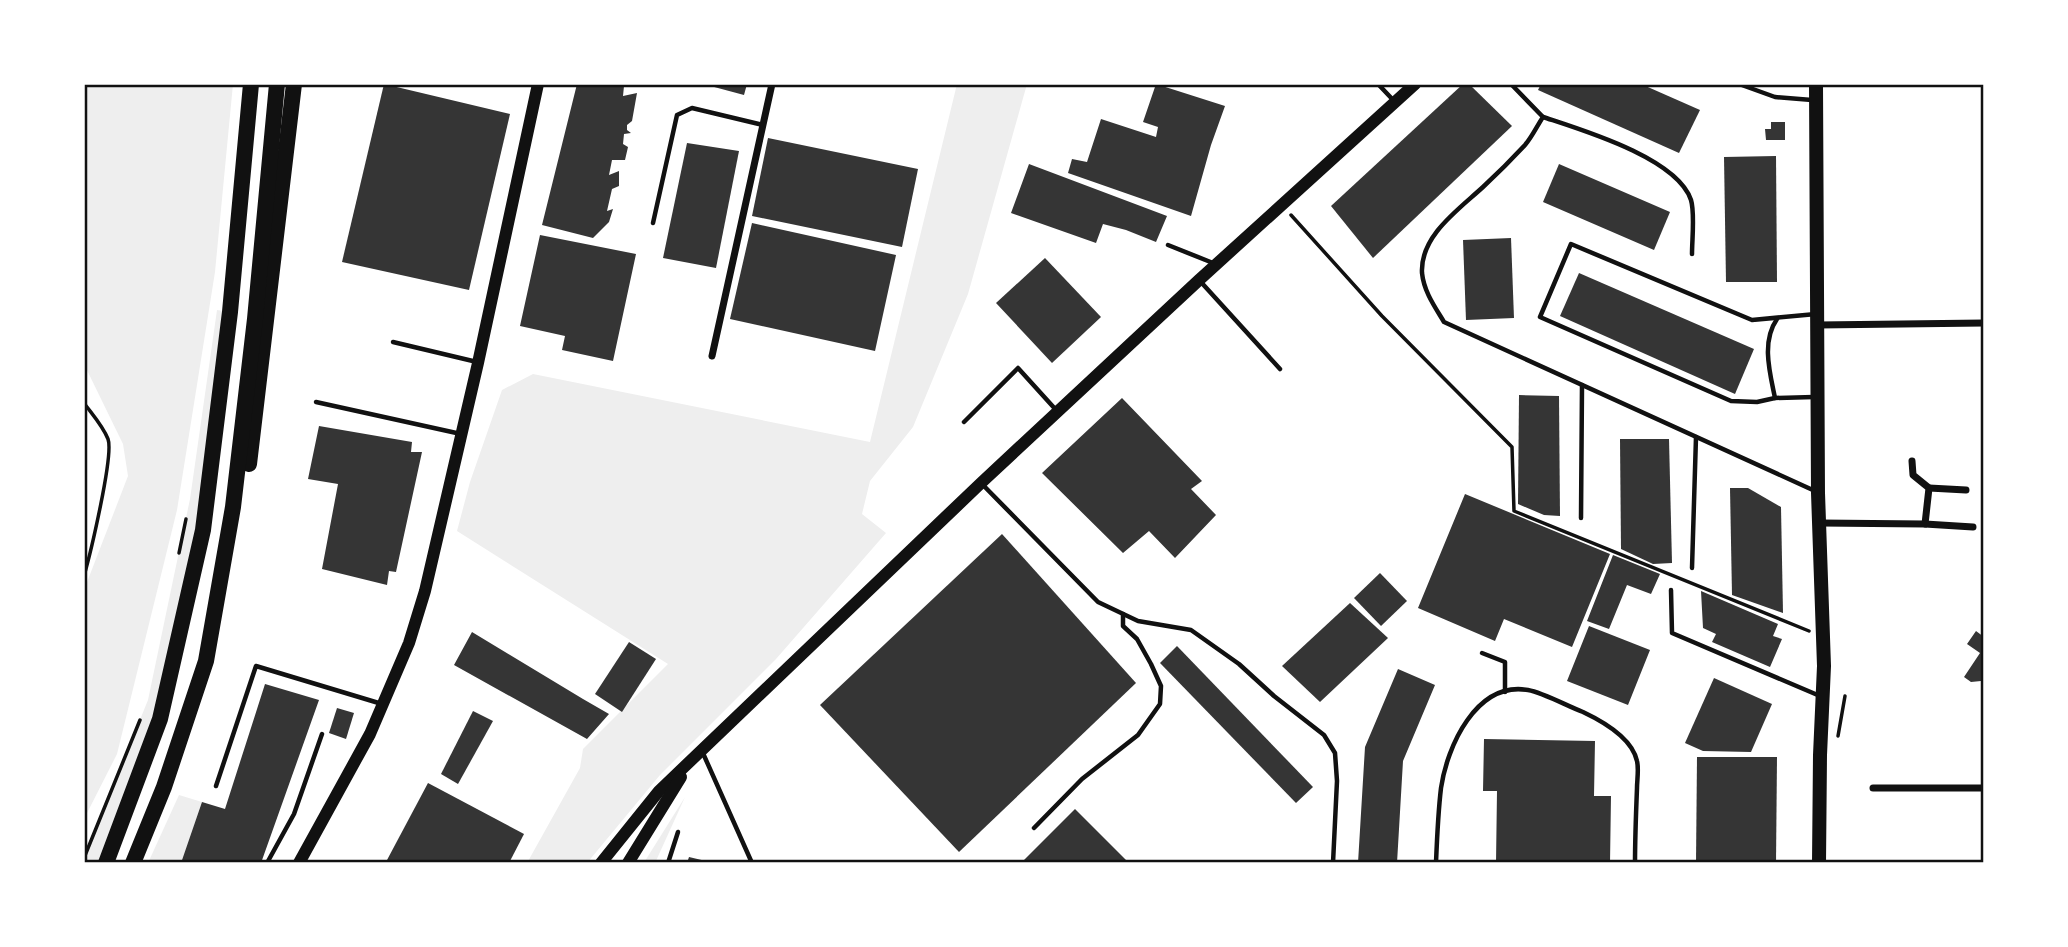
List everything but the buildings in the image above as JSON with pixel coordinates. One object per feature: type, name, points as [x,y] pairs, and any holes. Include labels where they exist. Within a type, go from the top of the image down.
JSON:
[{"type":"highway","points":[[106,863],[160,719],[204,530],[230,312],[251,84]]},
{"type":"highway","points":[[133,863],[164,787],[206,661],[228,536],[255,319],[277,84]]},
{"type":"highway","points":[[228,536],[243,500],[254,428],[294,84]]},
{"type":"main road","points":[[1816,84],[1818,493],[1824,697],[1820,755],[1819,863]]},
{"type":"street","points":[[299,863],[370,734],[409,642],[425,591],[478,363],[538,84]]},
{"type":"street","points":[[712,356],[772,84]]},
{"type":"street","points":[[601,863],[659,791],[981,483],[1415,84]]},
{"type":"street","points":[[1818,319],[1984,323]]},
{"type":"street","points":[[1912,461],[1913,475],[1929,488],[1966,490]]},
{"type":"street","points":[[1925,524],[1929,488]]},
{"type":"street","points":[[1819,523],[1973,527]]},
{"type":"street","points":[[628,863],[688,764]]},
{"type":"street","points":[[1873,788],[1984,788]]},
{"type":"lane","points":[[1378,84],[1395,103]]},
{"type":"lane","points":[[1511,84],[1543,117],[1592,134],[1658,164],[1679,180],[1691,201],[1692,254]]},
{"type":"lane","points":[[1739,84],[1775,97],[1816,100]]},
{"type":"lane","points":[[653,223],[677,115],[692,108],[763,125]]},
{"type":"lane","points":[[1543,117],[1527,142],[1456,210],[1437,232],[1425,252],[1422,273],[1429,298],[1444,322],[1818,493]]},
{"type":"lane","points":[[1818,319],[1752,320],[1571,244],[1540,317],[1731,401],[1757,402],[1775,398],[1818,397]]},
{"type":"lane","points":[[1168,245],[1217,264]]},
{"type":"lane","points":[[1199,280],[1280,369]]},
{"type":"lane","points":[[1775,398],[1768,365],[1769,339],[1777,319]]},
{"type":"lane","points":[[393,342],[478,363]]},
{"type":"lane","points":[[964,422],[1018,368],[1058,411]]},
{"type":"lane","points":[[1581,518],[1582,385]]},
{"type":"lane","points":[[316,402],[461,434]]},
{"type":"lane","points":[[1692,568],[1696,437]]},
{"type":"lane","points":[[981,483],[1098,602],[1138,621],[1191,630],[1238,664],[1324,735],[1335,753],[1337,781],[1333,863]]},
{"type":"lane","points":[[1671,590],[1672,633],[1824,697]]},
{"type":"lane","points":[[1034,828],[1082,779],[1138,734],[1160,704],[1161,686],[1137,639],[1123,625],[1123,614]]},
{"type":"lane","points":[[1482,653],[1505,662],[1505,692]]},
{"type":"lane","points":[[216,786],[256,666],[382,705]]},
{"type":"lane","points":[[1436,863],[1441,787],[1447,764],[1472,713],[1483,702],[1505,692],[1528,690],[1591,716],[1628,744],[1637,761],[1635,863]]},
{"type":"lane","points":[[267,863],[294,814],[322,734]]},
{"type":"lane","points":[[702,750],[752,863]]},
{"type":"lane","points":[[668,863],[678,832]]},
{"type":"path","points":[[1283,205],[1382,316],[1512,447],[1514,511],[1823,636]]},
{"type":"path","points":[[84,403],[109,440],[109,461],[84,576]]},
{"type":"path","points":[[179,552],[188,512]]},
{"type":"path","points":[[84,858],[143,713]]},
{"type":"shaded area","points":[[84,84],[233,84],[215,272],[177,510],[117,754],[84,819],[84,590],[128,476],[123,444],[84,364]]},
{"type":"shaded area","points":[[957,84],[1027,84],[968,294],[913,427],[870,481],[862,514],[886,533],[776,659],[660,775],[587,863],[527,863],[580,768],[583,749],[668,664],[457,531],[470,482],[502,390],[533,374],[870,442]]},
{"type":"shaded area","points":[[217,310],[230,312],[203,530],[160,719],[106,863],[84,863],[148,700],[190,499]]},
{"type":"shaded area","points":[[179,795],[202,802],[181,863],[148,863]]},
{"type":"shaded area","points":[[685,797],[655,863],[644,863],[645,861]]}]
